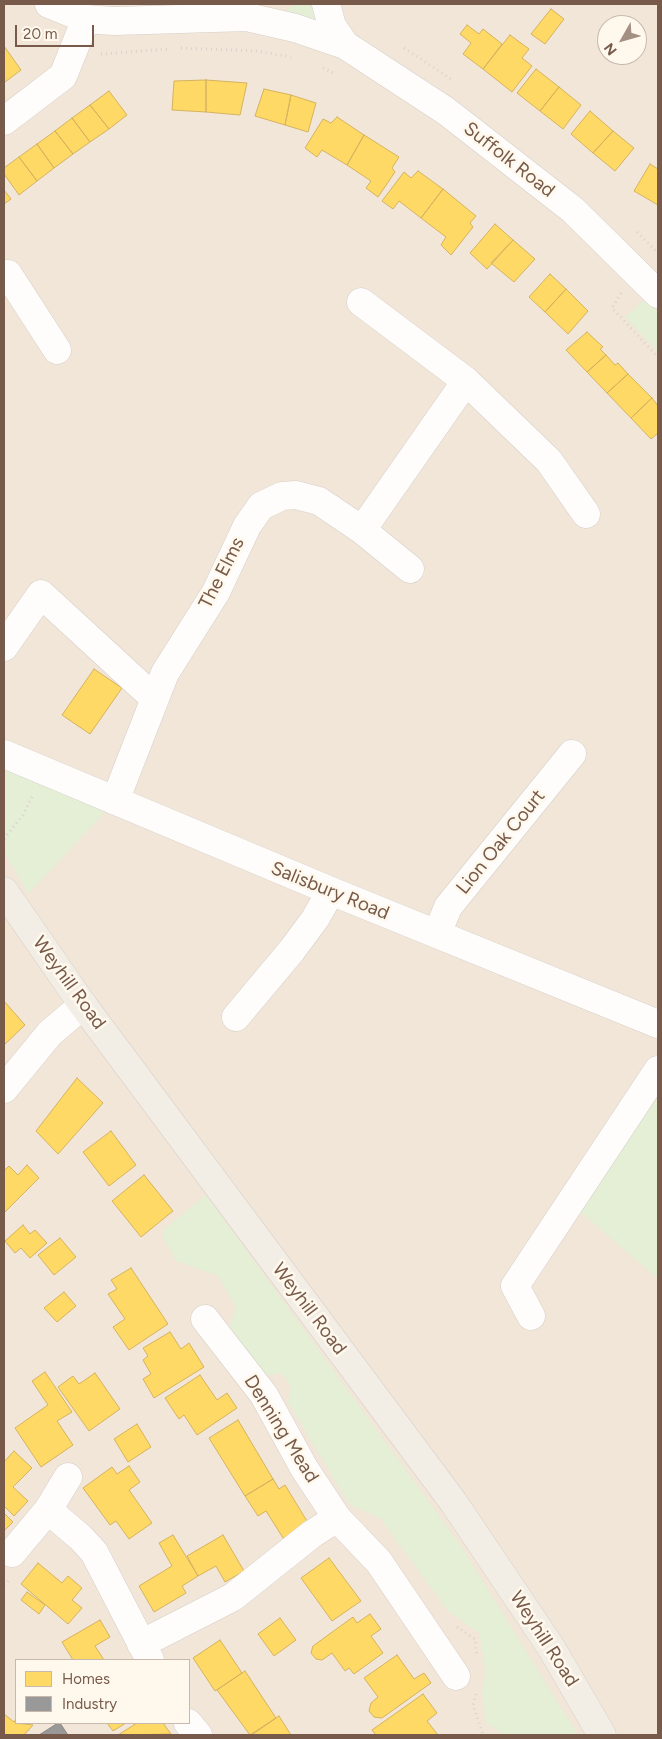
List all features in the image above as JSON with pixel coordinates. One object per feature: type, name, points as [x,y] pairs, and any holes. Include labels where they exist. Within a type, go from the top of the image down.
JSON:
[{"type":"main road","name":"Weyhill Road","points":[[4,891],[83,1005],[454,1503],[552,1649],[602,1735]]},
{"type":"street","name":"Suffolk Road","points":[[49,4],[114,21],[247,17],[295,28],[344,45],[446,111],[573,210],[658,294]]},
{"type":"street","name":"Suffolk Road","points":[[247,17],[274,4]]},
{"type":"street","name":"Suffolk Road","points":[[326,4],[332,26],[344,45]]},
{"type":"street","points":[[4,121],[63,76],[79,13]]},
{"type":"street","points":[[4,274],[8,274],[57,350]]},
{"type":"street","points":[[361,302],[466,381],[549,461],[586,514]]},
{"type":"street","points":[[362,530],[466,381]]},
{"type":"street","name":"The Elms","points":[[115,801],[154,698],[174,655],[216,592],[247,526],[261,506],[282,496],[308,497],[332,508],[410,569]]},
{"type":"street","points":[[4,647],[41,594],[154,698]]},
{"type":"street","name":"Salisbury Road","points":[[4,754],[330,891],[658,1024]]},
{"type":"street","name":"Lion Oak Court","points":[[437,934],[448,907],[572,754]]},
{"type":"street","points":[[236,1017],[292,950],[315,919],[330,891]]},
{"type":"street","points":[[4,1088],[50,1033],[83,1005]]},
{"type":"street","points":[[531,1316],[515,1286],[658,1070]]},
{"type":"street","name":"Denning Mead","points":[[205,1319],[264,1395],[304,1468],[337,1518],[379,1562],[456,1676]]},
{"type":"street","points":[[12,1553],[48,1510],[68,1477]]},
{"type":"street","points":[[48,1510],[80,1536],[94,1552],[146,1652],[233,1597],[312,1534],[337,1518]]},
{"type":"street","points":[[189,1724],[198,1735]]},
{"type":"path","points":[[179,48],[256,51],[297,58]]},
{"type":"path","points":[[98,54],[170,49]]},
{"type":"path","points":[[315,65],[342,76]]},
{"type":"path","points":[[614,287],[621,294],[612,308],[658,357]]},
{"type":"path","points":[[4,839],[23,815],[34,793]]},
{"type":"shaded area","points":[[4,4],[658,4],[658,1735],[4,1735]]},
{"type":"green space","points":[[298,4],[318,4],[318,17],[312,22],[284,13],[287,9]]},
{"type":"green space","points":[[645,299],[658,313],[658,352],[625,317]]},
{"type":"green space","points":[[4,764],[111,806],[28,894],[4,851]]},
{"type":"green space","points":[[658,1097],[658,1279],[576,1208]]},
{"type":"green space","points":[[206,1195],[461,1546],[578,1735],[505,1735],[486,1723],[482,1692],[486,1672],[479,1633],[448,1611],[380,1518],[349,1504],[288,1402],[291,1386],[282,1374],[263,1375],[228,1332],[236,1308],[218,1276],[176,1261],[162,1235],[164,1229]]},
{"type":"building: Homes","points":[[551,9],[564,19],[545,44],[531,34]]},
{"type":"building: Homes","points":[[467,25],[479,34],[483,29],[502,44],[483,69],[463,54],[471,43],[460,34]]},
{"type":"building: Homes","points":[[510,35],[529,49],[522,58],[532,66],[512,92],[483,69]]},
{"type":"building: Homes","points":[[4,46],[21,70],[5,82],[4,81]]},
{"type":"building: Homes","points":[[536,69],[559,87],[540,111],[517,93]]},
{"type":"building: Homes","points":[[206,80],[247,83],[240,115],[206,112]]},
{"type":"building: Homes","points":[[206,80],[206,112],[172,110],[174,81]]},
{"type":"building: Homes","points":[[559,87],[581,105],[563,129],[540,111]]},
{"type":"building: Homes","points":[[264,89],[291,95],[285,125],[255,116]]},
{"type":"building: Homes","points":[[109,91],[127,115],[109,129],[90,105]]},
{"type":"building: Homes","points":[[291,95],[316,103],[308,132],[285,125]]},
{"type":"building: Homes","points":[[90,105],[109,129],[90,142],[72,118]]},
{"type":"building: Homes","points":[[590,111],[613,131],[593,153],[571,134]]},
{"type":"building: Homes","points":[[337,117],[364,135],[347,165],[322,150],[317,157],[305,148],[323,119],[331,123]]},
{"type":"building: Homes","points":[[72,118],[90,142],[73,154],[55,131]]},
{"type":"building: Homes","points":[[55,131],[73,154],[54,168],[37,144]]},
{"type":"building: Homes","points":[[613,131],[634,148],[615,171],[593,153]]},
{"type":"building: Homes","points":[[364,135],[399,157],[392,168],[395,172],[378,197],[366,188],[371,181],[347,165]]},
{"type":"building: Homes","points":[[37,144],[54,168],[37,181],[19,157]]},
{"type":"building: Homes","points":[[19,157],[37,181],[19,195],[4,174],[4,168]]},
{"type":"building: Homes","points":[[650,164],[658,169],[658,205],[634,191]]},
{"type":"building: Homes","points":[[418,171],[443,189],[421,218],[399,201],[393,209],[382,201],[404,172],[411,178]]},
{"type":"building: Homes","points":[[443,189],[476,216],[470,223],[473,227],[451,255],[441,245],[446,237],[421,218]]},
{"type":"building: Homes","points":[[4,190],[11,199],[4,204]]},
{"type":"building: Homes","points":[[495,224],[513,240],[487,269],[470,253]]},
{"type":"building: Homes","points":[[513,240],[535,259],[514,282],[491,263]]},
{"type":"building: Homes","points":[[550,274],[566,289],[545,312],[529,297]]},
{"type":"building: Homes","points":[[566,289],[588,311],[568,334],[545,312]]},
{"type":"building: Homes","points":[[587,332],[603,347],[600,349],[606,355],[587,372],[566,350]]},
{"type":"building: Homes","points":[[606,355],[615,365],[618,363],[628,374],[607,393],[587,372]]},
{"type":"building: Homes","points":[[628,374],[652,398],[631,418],[607,393]]},
{"type":"building: Homes","points":[[652,398],[658,406],[658,433],[651,439],[631,418]]},
{"type":"building: Homes","points":[[94,669],[122,688],[90,734],[62,715]]},
{"type":"building: Homes","points":[[4,1001],[25,1025],[4,1045]]},
{"type":"building: Homes","points":[[77,1078],[103,1103],[58,1154],[36,1131]]},
{"type":"building: Homes","points":[[111,1131],[136,1165],[109,1186],[83,1152]]},
{"type":"building: Homes","points":[[27,1165],[39,1178],[4,1213],[4,1171],[9,1166],[18,1175]]},
{"type":"building: Homes","points":[[144,1175],[173,1211],[141,1237],[112,1201]]},
{"type":"building: Homes","points":[[23,1225],[30,1234],[35,1230],[47,1243],[30,1258],[21,1248],[15,1253],[5,1241]]},
{"type":"building: Homes","points":[[60,1238],[76,1257],[54,1275],[38,1255]]},
{"type":"building: Homes","points":[[131,1268],[168,1324],[129,1350],[113,1327],[125,1319],[108,1294],[117,1289],[111,1280]]},
{"type":"building: Homes","points":[[64,1292],[76,1306],[57,1322],[44,1308]]},
{"type":"building: Homes","points":[[170,1332],[181,1349],[189,1343],[204,1367],[154,1398],[143,1379],[151,1374],[143,1360],[148,1356],[143,1348]]},
{"type":"building: Homes","points":[[45,1372],[72,1412],[57,1421],[73,1445],[41,1467],[15,1428],[48,1405],[32,1381]]},
{"type":"building: Homes","points":[[95,1373],[120,1409],[89,1431],[58,1387],[73,1376],[79,1384]]},
{"type":"building: Homes","points":[[200,1375],[217,1400],[227,1393],[237,1408],[197,1435],[184,1415],[179,1419],[165,1398]]},
{"type":"building: Homes","points":[[238,1420],[273,1479],[245,1496],[209,1438]]},
{"type":"building: Homes","points":[[137,1424],[151,1447],[128,1462],[114,1439]]},
{"type":"building: Homes","points":[[14,1451],[32,1468],[13,1487],[28,1501],[14,1516],[4,1506],[4,1462]]},
{"type":"building: Homes","points":[[129,1466],[140,1482],[129,1490],[152,1523],[129,1539],[116,1521],[110,1525],[83,1488],[112,1467],[117,1474]]},
{"type":"building: Homes","points":[[273,1479],[279,1489],[285,1485],[310,1526],[285,1541],[266,1511],[258,1516],[245,1496]]},
{"type":"building: Homes","points":[[4,1513],[13,1522],[4,1531]]},
{"type":"building: Homes","points":[[173,1535],[198,1576],[182,1586],[186,1593],[154,1612],[139,1586],[172,1566],[159,1543]]},
{"type":"building: Homes","points":[[223,1535],[244,1571],[225,1582],[216,1566],[198,1576],[187,1556]]},
{"type":"building: Homes","points":[[329,1558],[361,1601],[332,1621],[301,1578]]},
{"type":"building: Homes","points":[[38,1563],[62,1583],[68,1576],[82,1588],[72,1600],[82,1608],[68,1624],[21,1584]]},
{"type":"building: Homes","points":[[27,1592],[45,1605],[39,1614],[21,1600]]},
{"type":"building: Homes","points":[[370,1614],[381,1629],[371,1636],[383,1653],[354,1674],[349,1668],[345,1671],[332,1653],[322,1660],[316,1659],[311,1653],[313,1646],[353,1617],[357,1623]]},
{"type":"building: Homes","points":[[280,1618],[296,1640],[274,1656],[258,1634]]},
{"type":"building: Homes","points":[[100,1620],[110,1637],[95,1646],[103,1659],[72,1659],[62,1642]]},
{"type":"building: Homes","points":[[220,1640],[242,1673],[215,1691],[193,1658]]},
{"type":"building: Homes","points":[[397,1655],[414,1679],[424,1673],[431,1683],[382,1718],[374,1717],[369,1711],[371,1703],[378,1697],[364,1678]]},
{"type":"building: Homes","points":[[245,1671],[276,1718],[250,1735],[217,1690]]},
{"type":"building: Homes","points":[[423,1694],[437,1713],[427,1721],[438,1735],[376,1735],[372,1730]]},
{"type":"building: Homes","points":[[4,1714],[14,1722],[15,1720],[15,1724],[33,1725],[24,1735],[4,1735]]},
{"type":"building: Homes","points":[[279,1716],[291,1735],[253,1734]]},
{"type":"building: Homes","points":[[108,1724],[124,1724],[113,1731]]},
{"type":"building: Homes","points":[[135,1724],[164,1724],[171,1734],[118,1735]]},
{"type":"building: Industry","points":[[56,1724],[61,1724],[68,1735],[39,1735]]}]
